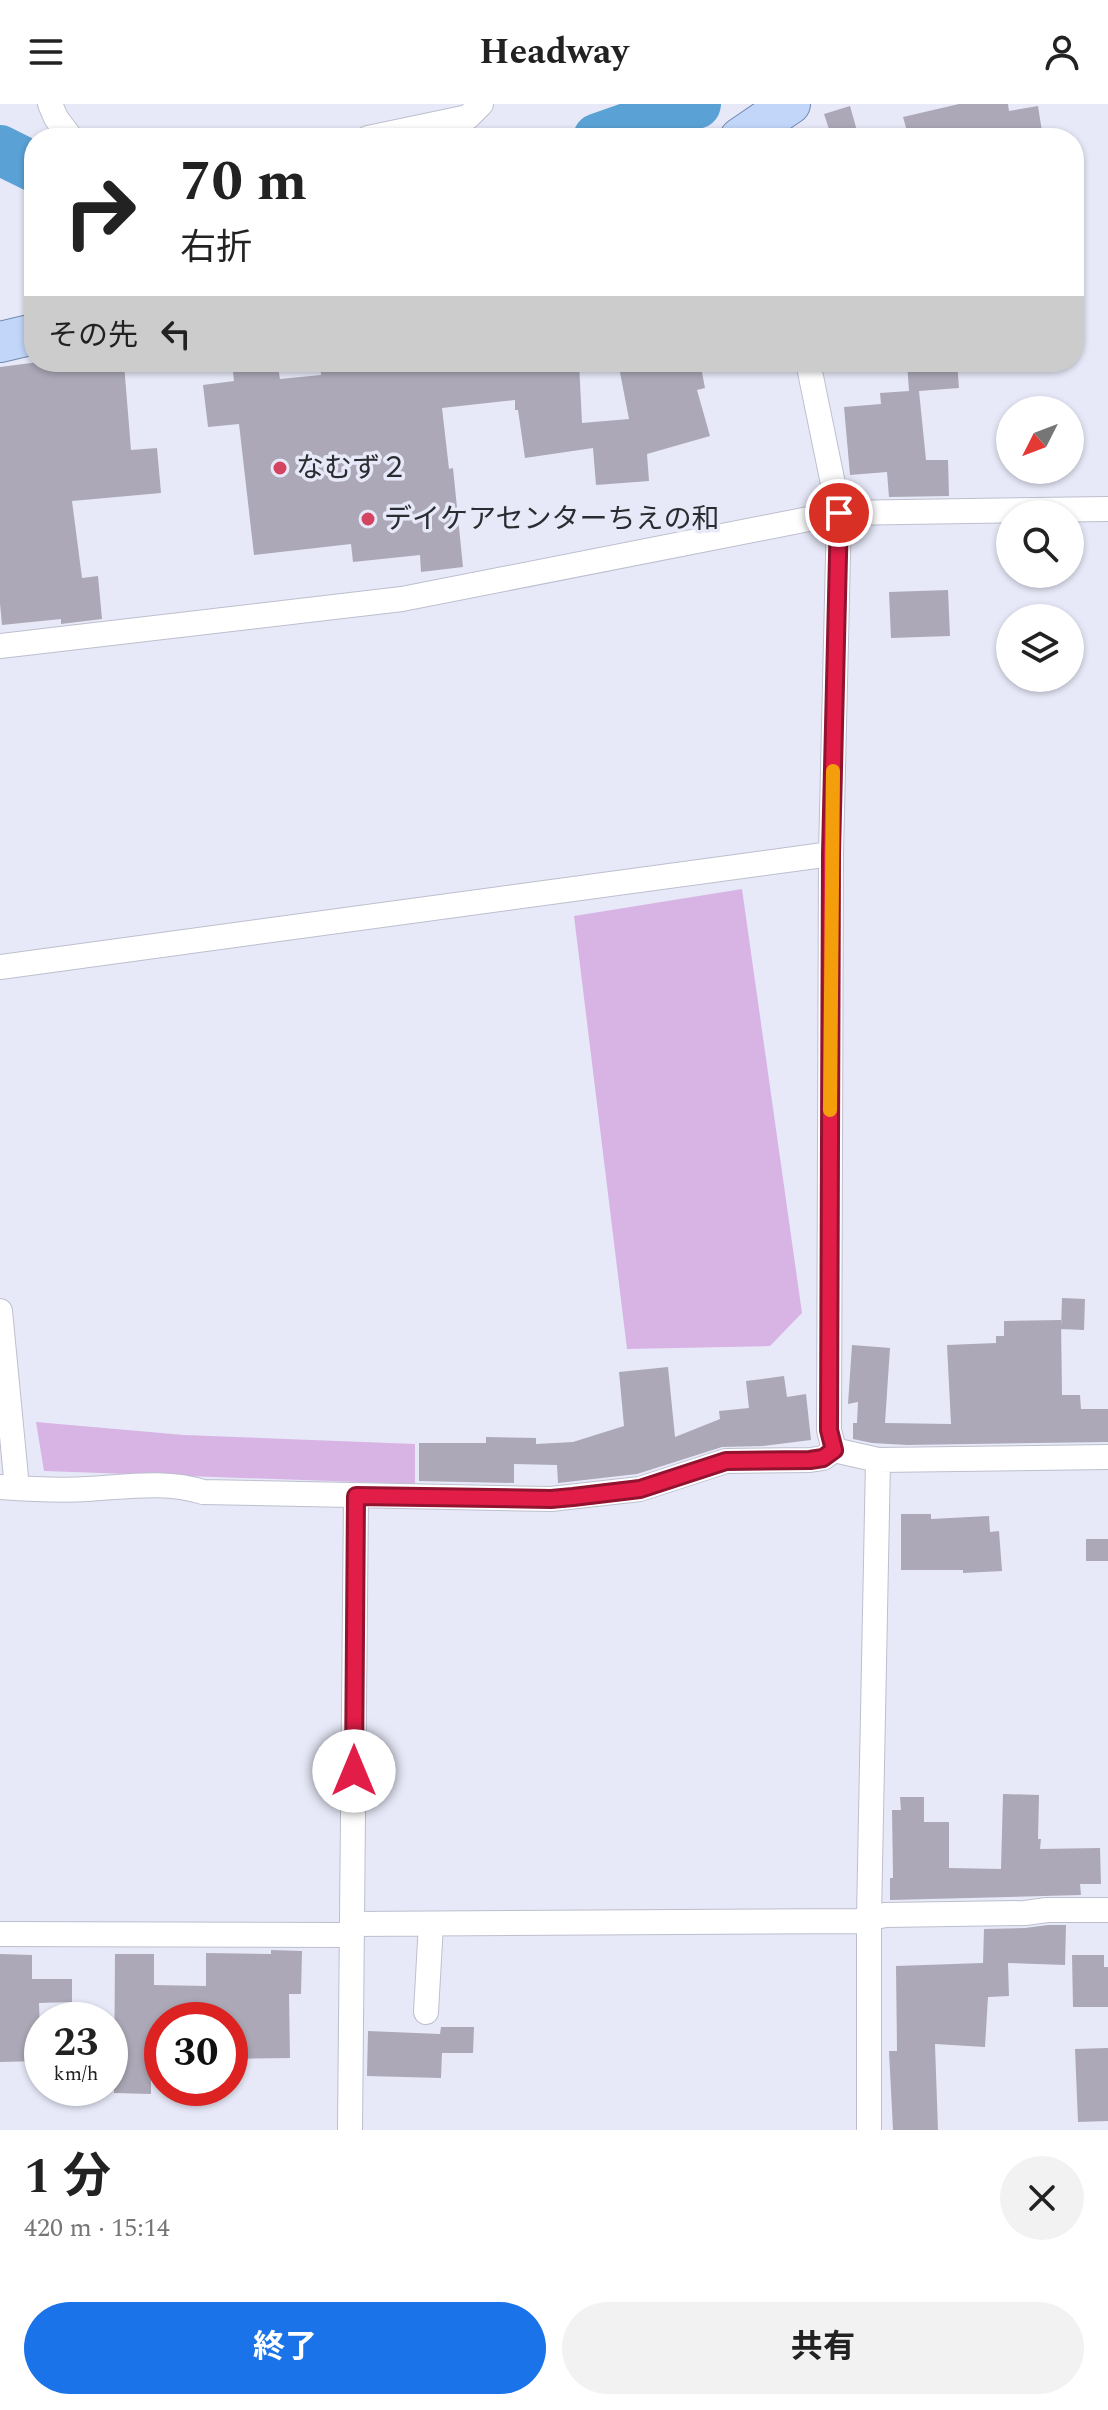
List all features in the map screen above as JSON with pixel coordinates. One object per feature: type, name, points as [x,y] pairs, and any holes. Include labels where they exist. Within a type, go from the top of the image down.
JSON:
[{"type":"main road","points":[[756,128],[790,104]]},
{"type":"main road","points":[[0,342],[24,336]]},
{"type":"street","points":[[50,104],[64,128]]},
{"type":"street","points":[[416,128],[468,117],[481,104]]},
{"type":"street","points":[[810,372],[839,513],[831,854],[829,1430],[834,1450]]},
{"type":"street","points":[[0,646],[402,599],[839,513],[1108,509]]},
{"type":"street","points":[[0,967],[831,854]]},
{"type":"street","points":[[0,1311],[9,1488],[85,1490],[121,1485],[186,1487],[203,1492],[551,1499],[640,1489],[726,1461],[810,1460],[823,1458],[834,1450],[878,1460],[1108,1457]]},
{"type":"street","points":[[869,2130],[869,1917],[878,1460]]},
{"type":"street","points":[[350,2130],[356,1496]]},
{"type":"street","points":[[0,1934],[352,1930],[431,1924],[858,1921],[885,1915],[1108,1910]]},
{"type":"street","points":[[426,2012],[431,1924]]},
{"type":"shaded area","points":[[742,889],[802,1313],[770,1346],[627,1349],[574,916]]},
{"type":"shaded area","points":[[36,1422],[184,1435],[415,1444],[415,1484],[44,1471]]},
{"type":"building","points":[[959,104],[1008,104],[1009,111],[1038,106],[1041,128],[906,128],[903,117]]},
{"type":"building","points":[[850,106],[856,128],[829,128],[824,114]]},
{"type":"building","points":[[24,364],[24,372],[125,372],[131,450],[157,448],[161,493],[72,501],[82,578],[98,576],[102,619],[61,624],[61,619],[2,625],[0,367]]},
{"type":"building","points":[[233,372],[279,372],[280,379],[321,375],[321,372],[579,372],[582,423],[629,419],[620,372],[702,372],[705,388],[697,390],[710,436],[647,454],[649,481],[596,485],[593,448],[525,458],[515,400],[442,408],[449,469],[453,468],[463,567],[421,572],[420,555],[353,562],[351,544],[254,555],[239,424],[208,427],[203,385],[234,381]]},
{"type":"building","points":[[908,372],[958,372],[959,388],[919,391],[926,460],[948,460],[949,496],[889,497],[887,472],[850,475],[844,407],[881,404],[880,393],[909,391]]},
{"type":"building","points":[[948,590],[950,636],[891,638],[889,592]]},
{"type":"building","points":[[1062,1298],[1085,1299],[1084,1330],[1061,1329]]},
{"type":"building","points":[[1061,1320],[1062,1395],[1080,1395],[1081,1409],[1108,1409],[1108,1442],[907,1445],[853,1439],[858,1402],[848,1404],[852,1345],[890,1348],[885,1423],[951,1424],[947,1345],[996,1343],[996,1336],[1004,1336],[1004,1321]]},
{"type":"building","points":[[668,1367],[675,1437],[720,1419],[719,1411],[749,1408],[746,1381],[784,1376],[787,1397],[806,1394],[811,1440],[722,1447],[637,1474],[558,1483],[557,1465],[514,1464],[514,1483],[419,1481],[419,1443],[486,1443],[486,1437],[536,1438],[536,1444],[573,1442],[624,1426],[619,1372]]},
{"type":"building","points":[[901,1514],[931,1514],[931,1519],[989,1516],[990,1532],[999,1531],[1002,1571],[901,1570]]},
{"type":"building","points":[[1086,1539],[1108,1539],[1108,1561],[1086,1561]]},
{"type":"building","points":[[1003,1794],[1039,1795],[1040,1849],[1100,1848],[1101,1884],[1080,1884],[1081,1895],[890,1900],[890,1878],[893,1878],[892,1810],[901,1810],[900,1797],[924,1797],[924,1822],[949,1822],[949,1868],[1001,1869]]},
{"type":"building","points":[[1066,1925],[1065,1965],[1008,1963],[1009,1996],[988,1997],[985,2047],[935,2044],[938,2130],[893,2130],[889,2051],[897,2051],[896,1966],[983,1963],[984,1929]]},
{"type":"building","points":[[271,1950],[302,1951],[301,1994],[289,1994],[290,2058],[248,2059],[248,2002],[144,2002],[144,2094],[128,2093],[128,2002],[115,2002],[115,1954],[154,1954],[154,1985],[206,1986],[206,1953],[271,1954]]},
{"type":"building","points":[[0,1954],[32,1955],[32,1979],[72,1979],[72,2002],[24,2002],[24,2061],[0,2062]]},
{"type":"building","points":[[1072,1955],[1104,1955],[1104,1967],[1108,1967],[1108,2007],[1073,2007]]},
{"type":"building","points":[[441,2027],[474,2027],[473,2053],[442,2053],[441,2078],[367,2076],[368,2031],[440,2034]]},
{"type":"building","points":[[1108,2048],[1108,2121],[1078,2122],[1075,2049]]},
{"type":"waterway","points":[[627,128],[696,104]]},
{"type":"waterway","points":[[0,150],[24,162]]},
{"type":"slow traffic","points":[[830,1110],[833,771]]},
{"type":"place","name":"なむず２","points":[[280,468]]},
{"type":"place","name":"デイケアセンターちえの和","points":[[368,519]]},
{"type":"route","points":[[354,1771],[356,1496],[551,1499],[595,1496],[640,1489],[726,1461],[810,1460],[823,1458],[834,1450],[829,1430],[831,854],[839,513]]}]
